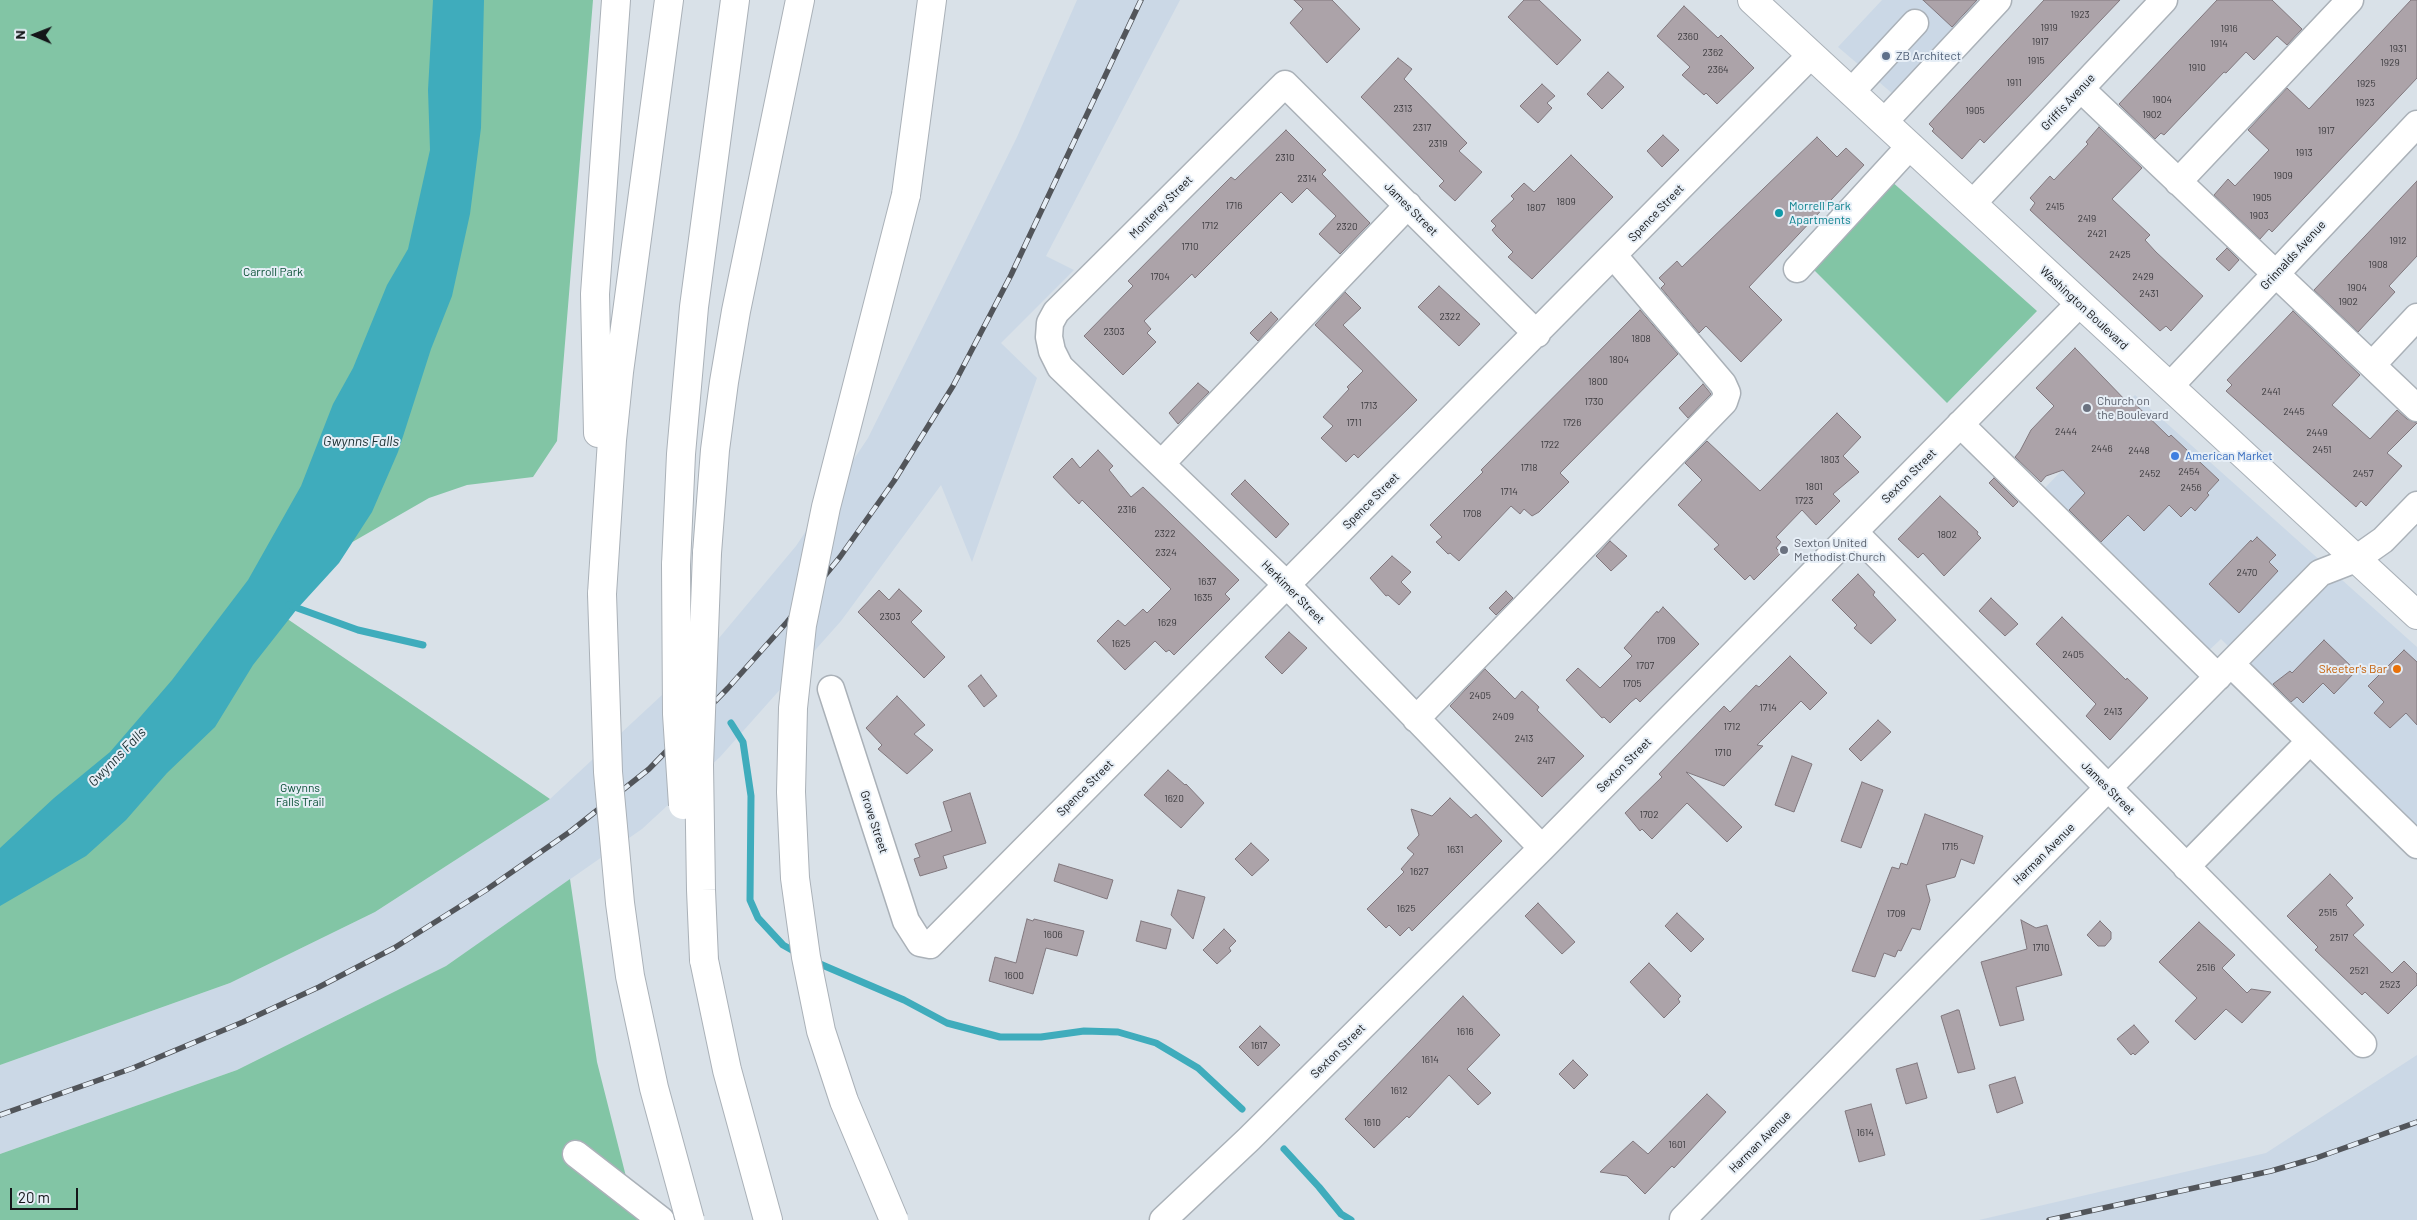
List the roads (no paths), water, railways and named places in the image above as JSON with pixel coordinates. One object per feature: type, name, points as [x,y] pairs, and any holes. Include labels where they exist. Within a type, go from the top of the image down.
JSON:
[{"type":"main road","points":[[616,0],[595,294],[608,772],[619,894],[630,976],[654,1088],[690,1220]]},
{"type":"main road","points":[[602,594],[612,440],[625,315],[669,0]]},
{"type":"main road","points":[[735,0],[694,307],[681,454],[675,640],[680,764],[685,820],[704,960],[729,1080],[768,1220]]},
{"type":"main road","points":[[704,960],[700,890],[699,774],[707,552],[715,450],[736,311],[800,0]]},
{"type":"main road","points":[[894,1220],[844,1101],[821,1031],[806,957],[795,878],[791,792],[793,708],[802,625],[826,507],[906,195],[932,0]]},
{"type":"main road","name":"Washington Boulevard","points":[[1765,4],[1811,55],[2417,615]]},
{"type":"street","points":[[1884,122],[1998,0]]},
{"type":"street","name":"Griffis Avenue","points":[[1972,204],[2164,0]]},
{"type":"street","points":[[2178,182],[2350,0]]},
{"type":"street","points":[[1851,92],[1915,23]]},
{"type":"street","name":"Spence Street","points":[[930,945],[1537,334],[1811,55]]},
{"type":"street","name":"James Street","points":[[1285,84],[1537,334]]},
{"type":"street","name":"Monterey Street","points":[[1048,337],[1050,323],[1056,312],[1285,84]]},
{"type":"street","points":[[2081,89],[2417,408]]},
{"type":"street","name":"Grinnalds Avenue","points":[[2170,386],[2417,124]]},
{"type":"street","points":[[1797,269],[1910,146]]},
{"type":"street","points":[[1161,464],[1408,205]]},
{"type":"street","points":[[1416,719],[1724,402],[1727,393],[1723,384],[1614,256]]},
{"type":"street","name":"Sexton Street","points":[[1163,1220],[1249,1139],[1542,848],[2080,303]]},
{"type":"street","points":[[2372,365],[2417,317]]},
{"type":"street","name":"Herkimer Street","points":[[1048,337],[1060,367],[1287,585],[1542,848]]},
{"type":"street","points":[[1960,424],[2225,670],[2310,741],[2417,846]]},
{"type":"street","name":"Harman Avenue","points":[[1683,1219],[2320,573],[2356,559],[2383,540],[2417,505]]},
{"type":"street","name":"James Street","points":[[1854,532],[2363,1044]]},
{"type":"street","name":"Grove Street","points":[[831,688],[906,921],[920,943],[930,945]]},
{"type":"street","points":[[2186,866],[2310,741]]},
{"type":"street","points":[[576,1154],[661,1220]]},
{"type":"water","name":"Gwynns Falls","points":[[433,0],[484,0],[481,128],[470,214],[452,296],[431,349],[398,452],[372,512],[339,563],[297,609],[253,665],[215,727],[167,773],[126,820],[86,856],[0,906],[0,848],[54,798],[110,752],[172,680],[248,580],[301,486],[333,404],[353,368],[387,285],[408,249],[430,150],[428,90]]},
{"type":"waterway","points":[[289,605],[358,630],[423,645]]},
{"type":"waterway","points":[[731,723],[743,742],[751,796],[750,900],[758,918],[783,945],[799,954]]},
{"type":"waterway","points":[[813,961],[904,1000],[947,1023],[1000,1037],[1041,1037],[1084,1031],[1118,1032],[1156,1043],[1198,1068],[1242,1109]]},
{"type":"waterway","points":[[1284,1149],[1341,1214],[1351,1220]]},
{"type":"railway","points":[[0,1115],[133,1068],[243,1022],[319,987],[394,948],[486,890],[571,831],[649,769],[728,688],[787,622],[840,557],[894,481],[953,386],[1011,275],[1141,0]]},
{"type":"railway","points":[[2049,1220],[2271,1171],[2316,1158],[2417,1122]]},
{"type":"place","name":"ZB Architect","points":[[1886,56]]},
{"type":"place","name":"Morrell Park Apartments","points":[[1779,213]]},
{"type":"place","name":"Church on the Boulevard","points":[[2087,408]]},
{"type":"place","name":"American Market","points":[[2175,456]]},
{"type":"place","name":"Sexton United Methodist Church","points":[[1784,550]]},
{"type":"place","name":"Skeeter's Bar","points":[[2397,669]]},
{"type":"park label","name":"Carroll Park","points":[[273,272]]},
{"type":"park label","name":"Gwynns Falls Trail","points":[[300,795]]}]
